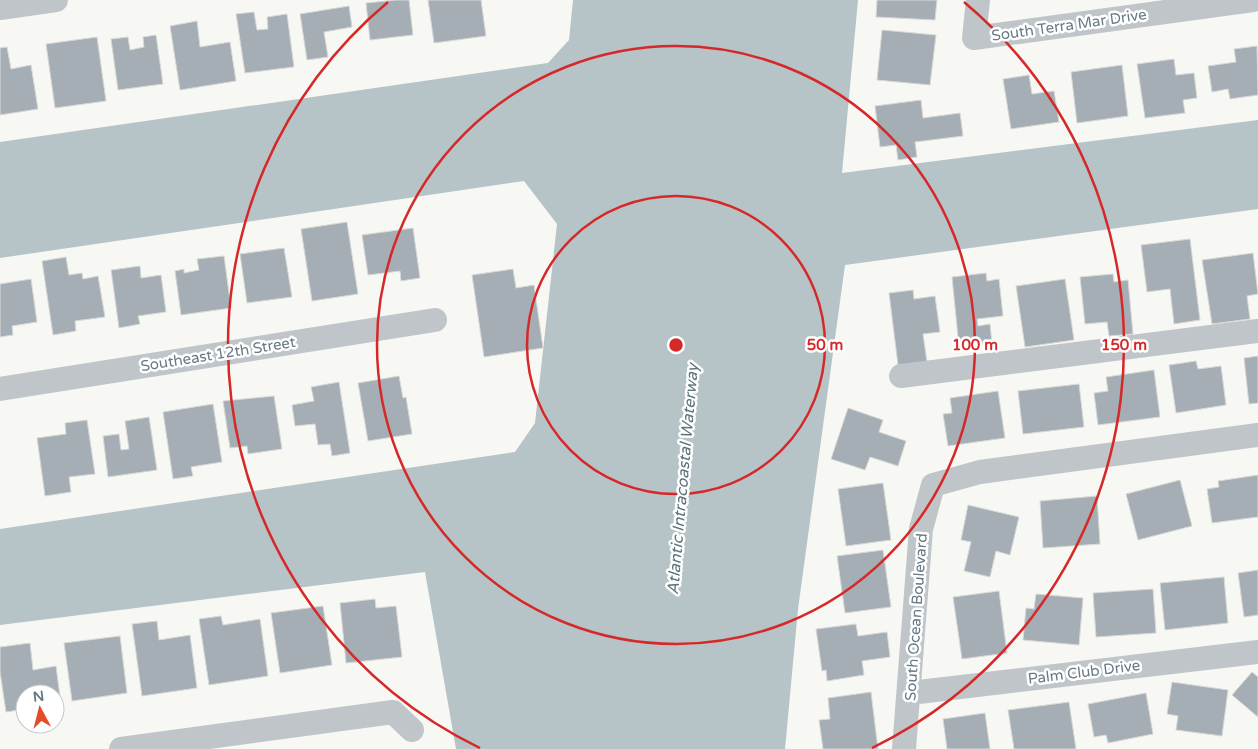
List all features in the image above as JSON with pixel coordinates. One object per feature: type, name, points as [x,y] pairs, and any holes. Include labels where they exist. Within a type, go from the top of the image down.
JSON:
[{"type":"street","points":[[0,8],[56,0]]},
{"type":"street","name":"South Terra Mar Drive","points":[[978,0],[974,38],[1253,0]]},
{"type":"street","name":"Southeast 12th Street","points":[[0,389],[436,320]]},
{"type":"street","points":[[901,376],[1258,331]]},
{"type":"street","name":"South Ocean Boulevard","points":[[904,749],[922,529],[933,485],[980,472],[1258,435]]},
{"type":"street","name":"Palm Club Drive","points":[[910,693],[1258,652]]},
{"type":"street","points":[[121,749],[393,712],[412,730]]},
{"type":"water","name":"Atlantic Intracoastal Waterway","points":[[573,0],[858,0],[842,173],[1258,120],[1258,209],[845,265],[798,609],[785,749],[456,749],[425,572],[0,625],[0,529],[515,452],[535,423],[557,224],[524,181],[0,258],[0,142],[548,63],[569,40]]},
{"type":"building","points":[[409,0],[413,35],[370,40],[366,3]]},
{"type":"building","points":[[428,0],[481,0],[486,36],[434,43]]},
{"type":"building","points":[[877,0],[937,0],[935,20],[876,17]]},
{"type":"building","points":[[349,6],[352,27],[324,32],[328,57],[307,60],[300,14]]},
{"type":"building","points":[[254,12],[257,30],[268,29],[267,17],[287,14],[294,67],[245,73],[236,14]]},
{"type":"building","points":[[197,21],[200,47],[230,42],[236,81],[180,90],[170,26]]},
{"type":"building","points":[[882,30],[936,35],[930,85],[877,80]]},
{"type":"building","points":[[156,35],[163,84],[118,90],[111,39],[128,37],[130,50],[144,47],[143,37]]},
{"type":"building","points":[[97,37],[106,101],[55,108],[46,44]]},
{"type":"building","points":[[1257,46],[1258,95],[1230,99],[1228,89],[1212,92],[1208,66],[1236,62],[1234,49]]},
{"type":"building","points":[[7,47],[11,69],[31,65],[38,109],[0,115],[0,48]]},
{"type":"building","points":[[1174,59],[1176,75],[1194,73],[1197,98],[1183,100],[1185,113],[1145,118],[1137,64]]},
{"type":"building","points":[[1122,65],[1128,116],[1077,123],[1071,72]]},
{"type":"building","points":[[1029,75],[1032,94],[1054,91],[1059,122],[1011,129],[1003,79]]},
{"type":"building","points":[[921,100],[923,118],[960,113],[963,136],[915,142],[917,157],[898,160],[896,145],[880,147],[875,106]]},
{"type":"building","points":[[347,222],[358,294],[312,301],[301,229]]},
{"type":"building","points":[[413,228],[420,278],[401,281],[400,271],[368,275],[362,235]]},
{"type":"building","points":[[1190,239],[1200,320],[1174,324],[1170,289],[1147,292],[1141,245]]},
{"type":"building","points":[[284,248],[292,297],[247,303],[240,254]]},
{"type":"building","points":[[1253,253],[1258,294],[1247,296],[1250,319],[1212,324],[1202,260]]},
{"type":"building","points":[[224,256],[231,308],[181,315],[175,271],[184,269],[184,273],[199,270],[197,259]]},
{"type":"building","points":[[66,257],[69,275],[82,273],[83,279],[98,276],[105,317],[75,321],[76,331],[53,335],[42,261]]},
{"type":"building","points":[[140,266],[141,278],[161,275],[166,312],[138,316],[140,324],[119,328],[111,270]]},
{"type":"building","points":[[513,269],[516,288],[534,285],[543,348],[484,357],[472,275]]},
{"type":"building","points":[[986,273],[987,281],[999,279],[1003,316],[977,319],[978,326],[990,324],[992,344],[959,347],[952,277]]},
{"type":"building","points":[[1113,274],[1114,282],[1128,280],[1133,334],[1109,336],[1107,322],[1085,324],[1080,277]]},
{"type":"building","points":[[31,279],[37,322],[12,326],[13,335],[0,337],[0,284]]},
{"type":"building","points":[[1065,279],[1074,340],[1025,347],[1016,286]]},
{"type":"building","points":[[913,290],[914,299],[935,296],[940,332],[923,334],[928,369],[899,373],[889,293]]},
{"type":"building","points":[[1258,356],[1258,403],[1249,404],[1244,358]]},
{"type":"building","points":[[1196,361],[1198,369],[1221,366],[1226,405],[1176,413],[1169,365]]},
{"type":"building","points":[[1154,370],[1160,417],[1098,425],[1094,393],[1108,391],[1106,377]]},
{"type":"building","points":[[399,376],[403,398],[406,397],[412,434],[368,441],[358,383]]},
{"type":"building","points":[[339,382],[350,453],[332,456],[330,444],[318,445],[315,424],[295,426],[292,405],[314,401],[311,387]]},
{"type":"building","points":[[1079,384],[1084,427],[1023,434],[1018,391]]},
{"type":"building","points":[[998,391],[1005,438],[948,446],[943,414],[952,413],[950,398]]},
{"type":"building","points":[[274,396],[282,449],[248,454],[247,446],[230,448],[223,401]]},
{"type":"building","points":[[213,404],[222,462],[191,467],[193,476],[173,479],[163,412]]},
{"type":"building","points":[[848,408],[883,420],[879,432],[906,441],[898,466],[870,457],[865,470],[831,459]]},
{"type":"building","points":[[149,417],[157,470],[108,477],[103,436],[119,434],[121,450],[129,449],[125,421]]},
{"type":"building","points":[[87,420],[95,474],[69,477],[71,492],[45,496],[37,438],[66,434],[65,423]]},
{"type":"building","points":[[1258,475],[1258,517],[1212,523],[1207,489],[1219,487],[1218,481]]},
{"type":"building","points":[[1180,480],[1192,526],[1138,540],[1126,494]]},
{"type":"building","points":[[883,483],[891,540],[846,546],[838,489]]},
{"type":"building","points":[[1097,496],[1100,544],[1043,548],[1040,501]]},
{"type":"building","points":[[968,505],[1019,517],[1010,555],[996,551],[990,577],[964,571],[971,542],[961,540]]},
{"type":"building","points":[[883,550],[891,607],[845,613],[837,556]]},
{"type":"building","points":[[1258,570],[1258,615],[1244,617],[1238,573]]},
{"type":"building","points":[[1224,577],[1228,623],[1165,630],[1160,583]]},
{"type":"building","points":[[1153,589],[1156,633],[1096,637],[1093,593]]},
{"type":"building","points":[[999,591],[1007,653],[962,659],[953,597]]},
{"type":"building","points":[[1036,594],[1083,598],[1079,645],[1023,640],[1026,608],[1034,609]]},
{"type":"building","points":[[375,599],[376,608],[396,606],[402,657],[346,663],[340,603]]},
{"type":"building","points":[[323,606],[332,665],[280,673],[271,613]]},
{"type":"building","points":[[221,616],[223,625],[260,619],[268,676],[209,685],[199,619]]},
{"type":"building","points":[[157,621],[159,640],[190,635],[197,688],[142,696],[132,624]]},
{"type":"building","points":[[856,624],[858,636],[887,632],[890,657],[862,661],[864,675],[827,681],[826,670],[822,671],[816,629]]},
{"type":"building","points":[[120,636],[127,693],[72,701],[64,643]]},
{"type":"building","points":[[30,643],[33,670],[56,666],[58,684],[15,684],[15,711],[6,712],[0,672],[0,647]]},
{"type":"building","points":[[1252,672],[1258,677],[1258,717],[1232,695]]},
{"type":"building","points":[[1172,682],[1228,690],[1222,736],[1176,730],[1178,716],[1167,714]]},
{"type":"building","points":[[871,692],[878,749],[823,749],[819,720],[830,719],[828,698]]},
{"type":"building","points":[[1146,693],[1153,734],[1108,743],[1106,735],[1094,737],[1088,704]]},
{"type":"building","points":[[1069,702],[1076,749],[1014,749],[1008,710]]},
{"type":"building","points":[[985,713],[990,749],[947,749],[943,719]]}]
